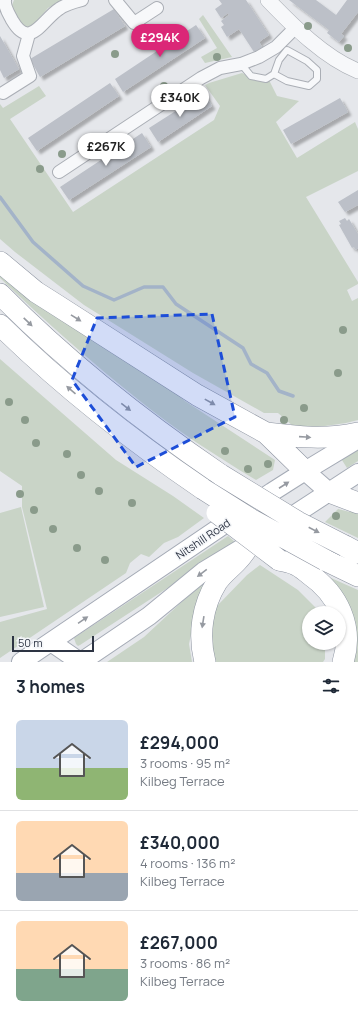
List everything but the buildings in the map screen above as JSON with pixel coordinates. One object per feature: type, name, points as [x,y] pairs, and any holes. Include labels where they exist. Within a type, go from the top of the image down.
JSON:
[{"type":"highway","points":[[0,262],[36,292],[197,395],[266,433],[304,471]]},
{"type":"highway","points":[[0,294],[38,332],[113,396],[174,443],[221,475],[298,522],[351,549]]},
{"type":"highway","points":[[0,325],[40,363],[150,460],[198,493],[290,570],[323,595],[330,606]]},
{"type":"highway","points":[[266,433],[321,438],[346,436],[358,433]]},
{"type":"highway","points":[[330,492],[358,503]]},
{"type":"highway","points":[[198,493],[358,576]]},
{"type":"highway","points":[[205,662],[201,642],[201,631],[205,608],[209,597],[217,582],[229,567],[238,561],[251,542]]},
{"type":"highway","points":[[279,560],[294,564],[308,573],[325,587],[334,598],[342,614],[347,637],[344,662]]},
{"type":"highway","points":[[336,662],[339,650]]},
{"type":"main road","name":"Nitshill Road","points":[[22,662],[304,471],[358,439]]},
{"type":"main road","points":[[304,471],[330,492]]},
{"type":"main road","points":[[51,642],[80,662],[149,616],[204,571],[358,473]]},
{"type":"main road","points":[[51,642],[56,662]]},
{"type":"street","points":[[5,0],[5,6],[16,27],[20,31],[29,34],[39,29],[58,9],[65,5],[82,0]]},
{"type":"street","points":[[115,0],[134,23],[157,8]]},
{"type":"street","points":[[268,0],[295,28],[347,67],[358,71]]},
{"type":"street","points":[[59,172],[200,78],[220,68],[241,64],[260,57],[276,47],[295,28]]},
{"type":"street","points":[[3,93],[30,76],[23,56],[29,34]]},
{"type":"lane","points":[[241,64],[252,76],[266,79],[274,74],[279,60],[287,50],[317,70],[317,79],[309,86],[287,81],[274,74]]},
{"type":"highlighted area","points":[[212,314],[235,417],[136,467],[72,380],[97,318]]},
{"type":"shaded area","points":[[14,0],[63,0],[48,8],[30,29],[23,25],[18,19],[12,5]]},
{"type":"shaded area","points":[[203,15],[232,57],[205,63],[201,57],[217,48],[199,19]]},
{"type":"shaded area","points":[[242,73],[262,82],[269,80],[277,96],[299,101],[276,122],[297,158],[355,122],[358,129],[358,171],[306,197],[358,282],[358,284],[347,290],[352,301],[358,298],[358,420],[311,428],[294,427],[278,413],[264,413],[193,373],[84,305],[0,239],[0,104],[3,108],[39,86],[46,96],[10,119],[73,212],[214,120],[220,106],[205,85]]},
{"type":"shaded area","points":[[0,273],[166,385],[185,401],[275,460],[273,470],[256,480],[211,452],[154,412],[68,341],[0,278]]},
{"type":"shaded area","points":[[0,359],[116,460],[173,496],[204,518],[178,537],[164,543],[149,557],[141,554],[130,563],[126,573],[0,658],[0,622],[47,609],[22,507],[22,486],[0,471]]},
{"type":"shaded area","points":[[358,446],[358,461],[347,468],[340,457]]},
{"type":"shaded area","points":[[21,507],[44,607],[0,617],[0,513]]},
{"type":"shaded area","points":[[355,508],[358,510],[358,538],[325,522],[338,509],[350,512]]},
{"type":"shaded area","points":[[228,536],[235,542],[80,645],[78,646],[76,644],[74,638]]},
{"type":"shaded area","points":[[260,565],[298,590],[314,606],[302,606],[302,650],[325,650],[325,659],[323,662],[209,662],[213,605],[217,606],[247,575]]},
{"type":"shaded area","points":[[313,570],[358,590],[358,662],[350,662],[345,650],[346,606],[327,606]]},
{"type":"shaded area","points":[[215,571],[198,600],[189,644],[192,662],[107,662],[144,637]]},
{"type":"waterway","points":[[0,197],[33,242],[83,286],[114,300],[144,287],[163,287],[176,304],[243,348],[251,364],[267,373],[279,391],[293,396]]}]
